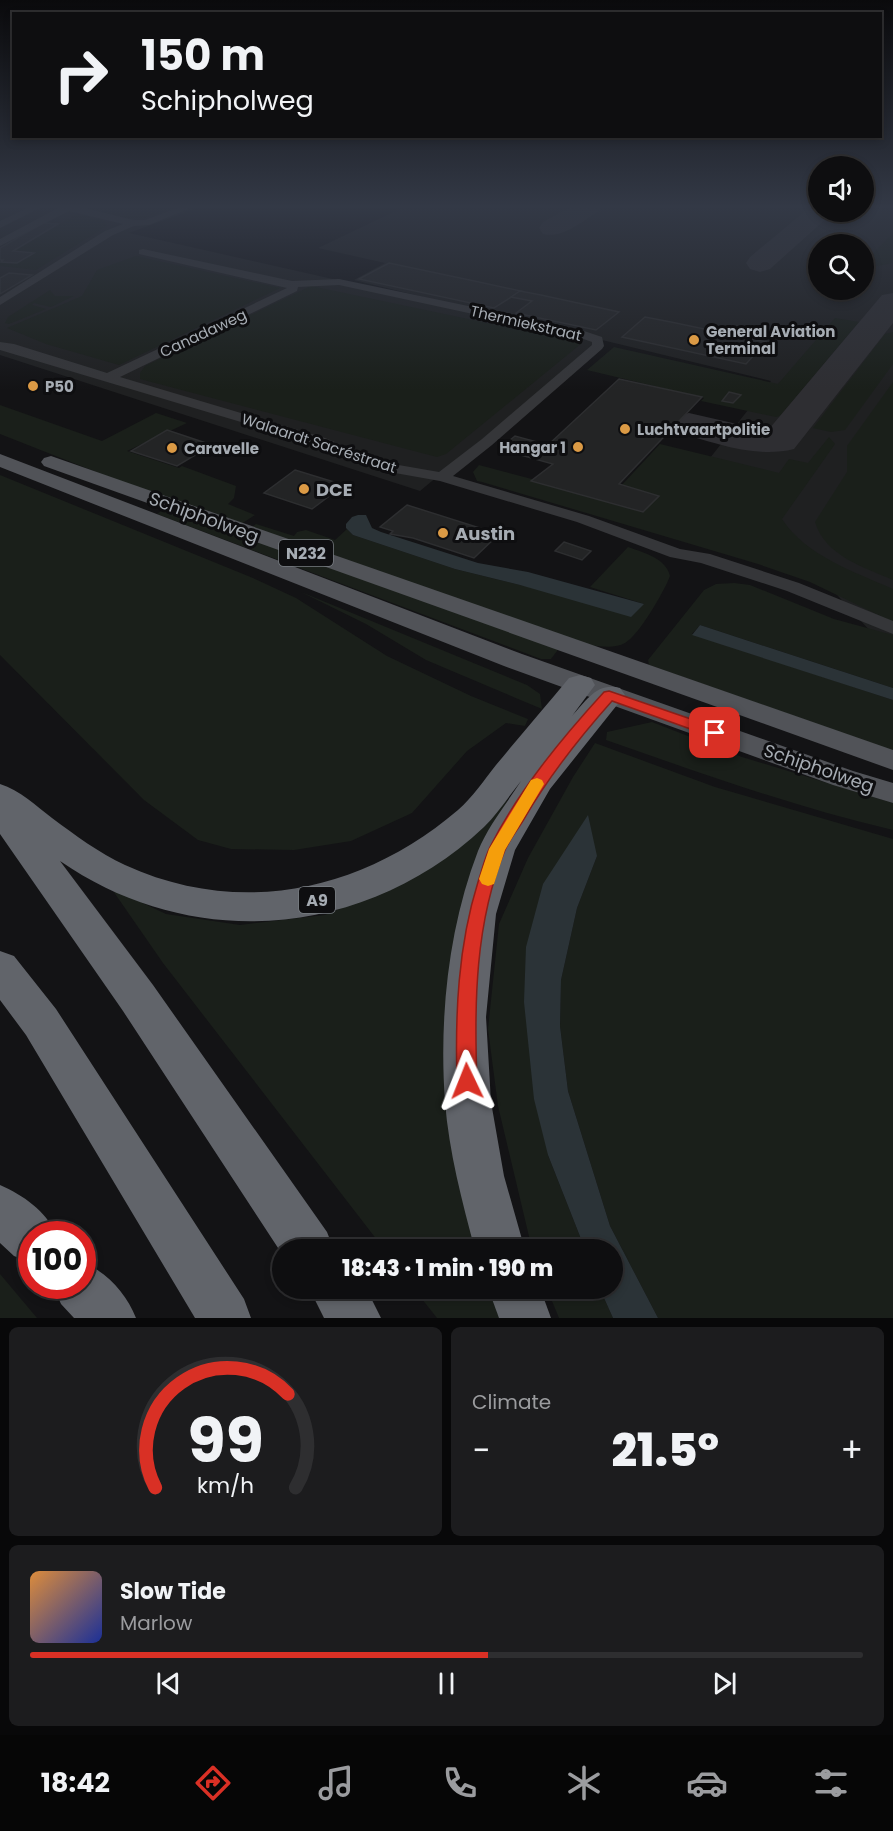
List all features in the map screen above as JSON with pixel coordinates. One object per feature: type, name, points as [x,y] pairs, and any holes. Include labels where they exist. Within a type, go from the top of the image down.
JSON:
[{"type":"highway","name":"A9","points":[[0,796],[74,853],[110,874],[148,891],[198,905],[241,909],[279,907],[335,897],[379,881],[426,854],[472,818],[609,678]]},
{"type":"highway","points":[[497,1239],[480,1176],[468,1102],[465,1017],[477,914],[497,849],[538,781],[582,725],[609,678]]},
{"type":"highway","points":[[0,807],[138,998],[302,1239]]},
{"type":"highway","points":[[0,968],[41,1022],[225,1318]]},
{"type":"highway","points":[[0,1210],[18,1226]]},
{"type":"highway","points":[[92,1299],[110,1318]]},
{"type":"highway","points":[[342,1299],[355,1318]]},
{"type":"highway","points":[[518,1299],[525,1318]]},
{"type":"main road","name":"Schipholweg","points":[[0,443],[189,512],[893,793]]},
{"type":"main road","name":"Schipholweg","points":[[0,460],[609,678],[893,760]]},
{"type":"street","points":[[0,302],[54,268]]},
{"type":"street","name":"Thermiekstraat","points":[[215,268],[291,284],[339,282],[578,333],[598,340],[598,346],[572,371],[442,477]]},
{"type":"street","name":"Canadaweg","points":[[108,378],[276,298],[293,289],[291,284]]},
{"type":"street","name":"Walaardt Sacréstraat","points":[[0,338],[8,341],[7,347],[320,441],[383,467],[442,477],[625,533],[676,553],[712,561],[832,601],[893,628]]},
{"type":"shaded area","points":[[0,268],[282,268],[554,329],[354,280],[377,268],[808,268],[808,300],[874,300],[874,268],[893,268],[893,656],[795,549],[668,511],[771,381],[602,340],[420,491],[0,355]]},
{"type":"shaded area","points":[[14,268],[40,268],[36,270]]},
{"type":"shaded area","points":[[104,268],[188,268],[280,288],[119,365],[46,344],[7,328],[82,296],[97,270]]},
{"type":"shaded area","points":[[311,286],[582,343],[446,454],[437,457],[140,379],[140,373],[145,366]]},
{"type":"shaded area","points":[[50,290],[55,296],[74,296],[51,307],[34,303],[32,305],[46,309],[9,324],[5,323],[8,317]]},
{"type":"shaded area","points":[[835,318],[859,322],[780,416],[776,417],[701,401],[704,398],[587,370],[614,347],[778,384]]},
{"type":"shaded area","points":[[893,332],[893,364],[845,430],[831,432],[813,428],[885,334]]},
{"type":"shaded area","points":[[893,382],[893,580],[858,565],[836,552],[820,534],[815,522],[847,472],[847,446]]},
{"type":"shaded area","points":[[0,405],[102,441],[156,413],[187,423],[127,451],[179,468],[182,466],[236,486],[234,498],[228,504],[255,515],[241,524],[142,490],[0,434]]},
{"type":"shaded area","points":[[829,437],[835,444],[782,519],[804,543],[832,562],[893,589],[893,622],[810,582],[758,564],[477,481],[473,472],[479,465],[646,509],[657,497],[620,487],[660,444],[779,473],[789,459],[808,463]]},
{"type":"shaded area","points":[[0,475],[253,578],[296,598],[387,656],[471,696],[528,719],[525,726],[506,723],[467,751],[412,813],[351,841],[294,850],[231,849],[198,840],[144,800],[0,655]]},
{"type":"shaded area","points":[[164,509],[560,647],[551,659],[541,659],[157,514]]},
{"type":"shaded area","points":[[366,515],[372,528],[381,532],[478,563],[528,572],[644,604],[631,617],[455,569],[353,535],[346,528],[346,524],[352,517]]},
{"type":"shaded area","points":[[256,524],[294,536],[297,532],[306,530],[335,540],[347,529],[353,535],[455,569],[520,585],[644,604],[590,587],[628,547],[659,560],[670,576],[650,612],[637,631],[625,643],[607,647],[587,645],[251,528]]},
{"type":"shaded area","points":[[716,584],[750,585],[834,619],[893,635],[893,688],[700,625],[692,634],[893,700],[893,751],[649,665],[648,660],[704,590]]},
{"type":"shaded area","points":[[301,592],[527,685],[540,694],[542,709],[426,660],[366,624]]},
{"type":"shaded area","points":[[700,625],[893,688],[893,700],[692,635]]},
{"type":"shaded area","points":[[652,722],[742,757],[893,803],[893,830],[784,800],[606,740],[607,732]]},
{"type":"shaded area","points":[[595,743],[715,787],[893,839],[893,1318],[658,1318],[623,1251],[623,1239],[617,1239],[610,1226],[568,1091],[560,1026],[561,980],[577,908],[597,856],[543,885],[548,1155],[581,1239],[530,1239],[498,1106],[488,1029],[499,924],[528,858],[573,777]]},
{"type":"shaded area","points":[[512,790],[473,875],[487,1239],[376,1239],[163,963],[111,888],[166,914],[240,925],[325,915],[385,889]]},
{"type":"shaded area","points":[[588,815],[597,856],[577,908],[561,980],[560,1026],[568,1091],[610,1226],[617,1239],[581,1239],[548,1155],[534,1099],[524,1002],[526,947],[543,884]]},
{"type":"shaded area","points":[[623,1251],[658,1318],[613,1318],[604,1299],[623,1299]]},
{"type":"shaded area","points":[[0,1274],[18,1295],[18,1299],[21,1299],[37,1318],[0,1318]]},
{"type":"shaded area","points":[[422,1299],[504,1299],[511,1318],[437,1318]]},
{"type":"shaded area","points":[[551,1299],[604,1299],[613,1318],[559,1318]]},
{"type":"building","points":[[381,268],[410,268],[521,291],[494,308],[359,279]]},
{"type":"building","points":[[9,273],[32,275],[0,294],[0,278]]},
{"type":"building","points":[[520,291],[619,312],[596,330],[516,313],[532,301],[511,297]]},
{"type":"building","name":"General Aviation Terminal","points":[[645,317],[766,342],[746,364],[622,337]]},
{"type":"building","name":"Hangar 1","points":[[619,379],[702,397],[619,484],[659,496],[643,512],[531,481],[553,464],[499,449],[515,436],[548,445]]},
{"type":"building","points":[[729,392],[741,395],[733,403],[722,401]]},
{"type":"building","name":"Caravelle","points":[[167,430],[212,445],[177,466],[131,451]]},
{"type":"building","name":"DCE","points":[[295,470],[344,485],[312,509],[264,493]]},
{"type":"building","name":"Austin","points":[[407,505],[499,534],[474,558],[413,538],[390,534],[393,531],[380,527]]},
{"type":"building","points":[[564,542],[591,551],[582,560],[555,551]]},
{"type":"taxiway","points":[[689,424],[759,441],[780,441],[893,302]]},
{"type":"slow traffic","points":[[488,879],[497,849],[537,784]]},
{"type":"place","name":"General Aviation Terminal","points":[[694,340]]},
{"type":"place","name":"P50","points":[[33,386]]},
{"type":"place","name":"Luchtvaartpolitie","points":[[625,429]]},
{"type":"place","name":"Hangar 1","points":[[578,447]]},
{"type":"place","name":"Caravelle","points":[[172,448]]},
{"type":"place","name":"DCE","points":[[304,489]]},
{"type":"place","name":"Austin","points":[[443,533]]},
{"type":"route","points":[[467,1081],[465,1017],[477,914],[497,849],[538,781],[609,695],[715,733]]}]
